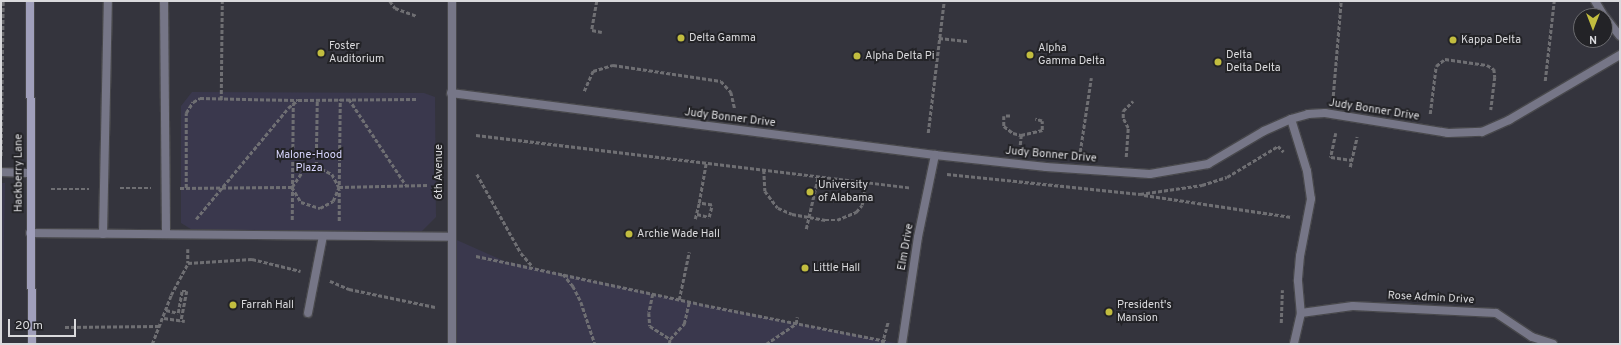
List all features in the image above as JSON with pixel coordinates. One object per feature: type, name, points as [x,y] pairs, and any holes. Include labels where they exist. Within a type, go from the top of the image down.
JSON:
[{"type":"main road","name":"Hackberry Lane","points":[[30,1],[30,233],[32,344]]},
{"type":"street","points":[[103,234],[108,1]]},
{"type":"street","points":[[164,1],[166,234]]},
{"type":"street","name":"6th Avenue","points":[[452,1],[450,237],[452,344]]},
{"type":"street","points":[[1613,27],[1620,36]]},
{"type":"street","name":"Judy Bonner Drive","points":[[451,93],[935,155],[1046,167],[1150,174],[1208,164],[1291,119],[1325,113],[1448,133],[1482,132],[1509,120],[1620,55]]},
{"type":"street","points":[[1291,119],[1307,171],[1311,199],[1300,256],[1298,281],[1301,313],[1294,344]]},
{"type":"street","name":"Elm Drive","points":[[902,344],[918,236],[935,155]]},
{"type":"street","points":[[1,172],[30,173]]},
{"type":"street","points":[[30,233],[450,237]]},
{"type":"street","points":[[308,313],[323,236]]},
{"type":"street","name":"Rose Admin Drive","points":[[1301,313],[1353,306],[1496,313],[1532,337],[1553,344]]},
{"type":"path","points":[[1,172],[3,1]]},
{"type":"path","points":[[222,1],[222,100]]},
{"type":"path","points":[[390,1],[395,8],[417,16]]},
{"type":"path","points":[[597,1],[592,30],[602,32]]},
{"type":"path","points":[[928,133],[944,1]]},
{"type":"path","points":[[1333,96],[1341,1]]},
{"type":"path","points":[[1545,82],[1554,1]]},
{"type":"path","points":[[940,38],[969,41]]},
{"type":"path","points":[[1430,114],[1436,66],[1445,60],[1487,65],[1494,69],[1495,77],[1491,110]]},
{"type":"path","points":[[584,91],[593,72],[613,66],[721,81],[731,92],[735,109]]},
{"type":"path","points":[[1080,152],[1091,78]]},
{"type":"path","points":[[186,188],[186,114],[189,107],[200,98],[222,100],[416,99]]},
{"type":"path","points":[[316,166],[317,99]]},
{"type":"path","points":[[339,221],[340,99]]},
{"type":"path","points":[[349,99],[406,186]]},
{"type":"path","points":[[292,220],[293,100]]},
{"type":"path","points":[[152,344],[164,318],[171,295],[188,263],[188,229],[293,104],[298,100]]},
{"type":"path","points":[[1126,157],[1128,128],[1123,118],[1123,111],[1133,101]]},
{"type":"path","points":[[1010,116],[1004,116],[1004,126],[1013,133],[1022,135],[1042,130],[1042,121],[1035,119]]},
{"type":"path","points":[[1336,133],[1331,157],[1352,160]]},
{"type":"path","points":[[476,135],[911,188]]},
{"type":"path","points":[[1020,145],[1022,135]]},
{"type":"path","points":[[1350,168],[1357,137]]},
{"type":"path","points":[[695,219],[706,163]]},
{"type":"path","points":[[292,187],[304,169],[316,166],[332,174],[339,187]]},
{"type":"path","points":[[764,170],[765,191],[770,200],[778,208],[809,218],[837,220],[848,217],[862,205],[866,182]]},
{"type":"path","points":[[477,174],[521,253],[533,267]]},
{"type":"path","points":[[806,229],[818,177]]},
{"type":"path","points":[[339,187],[428,185]]},
{"type":"path","points":[[51,189],[292,187]]},
{"type":"path","points":[[292,187],[301,202],[320,208],[333,201],[339,187]]},
{"type":"path","points":[[1140,194],[1296,217]]},
{"type":"path","points":[[697,214],[709,217],[711,211],[712,205],[699,203]]},
{"type":"path","points":[[679,300],[689,252]]},
{"type":"path","points":[[476,256],[533,267],[679,300],[889,341]]},
{"type":"path","points":[[188,263],[252,259],[316,275],[349,289],[435,307]]},
{"type":"path","points":[[563,274],[573,286],[581,302],[595,344]]},
{"type":"path","points":[[166,310],[178,313],[182,290],[187,291],[181,320]]},
{"type":"path","points":[[652,294],[649,313],[650,326],[670,339]]},
{"type":"path","points":[[669,344],[670,339],[684,324],[689,302]]},
{"type":"path","points":[[766,344],[796,324],[797,317]]},
{"type":"path","points":[[164,318],[185,321]]},
{"type":"path","points":[[65,327],[159,326]]},
{"type":"shaded area","name":"University of Alabama","points":[[1,1],[1620,1],[1620,344],[1,344]]},
{"type":"green space","name":"Malone-Hood Plaza","points":[[192,92],[424,93],[435,97],[436,217],[421,232],[194,231],[181,223],[181,106]]},
{"type":"green space","points":[[1,183],[5,183],[2,344],[1,344]]},
{"type":"green space","points":[[450,237],[504,261],[699,304],[901,344],[452,344]]},
{"type":"place","name":"Delta Gamma","points":[[681,38]]},
{"type":"place","name":"Kappa Delta","points":[[1453,40]]},
{"type":"place","name":"Foster Auditorium","points":[[321,53]]},
{"type":"place","name":"Alpha Gamma Delta","points":[[1030,55]]},
{"type":"place","name":"Alpha Delta Pi","points":[[857,56]]},
{"type":"place","name":"Delta Delta Delta","points":[[1218,62]]},
{"type":"place","name":"University of Alabama","points":[[810,192]]},
{"type":"place","name":"Archie Wade Hall","points":[[629,234]]},
{"type":"place","name":"Little Hall","points":[[805,268]]},
{"type":"place","name":"Farrah Hall","points":[[233,305]]},
{"type":"place","name":"President's Mansion","points":[[1109,312]]}]
